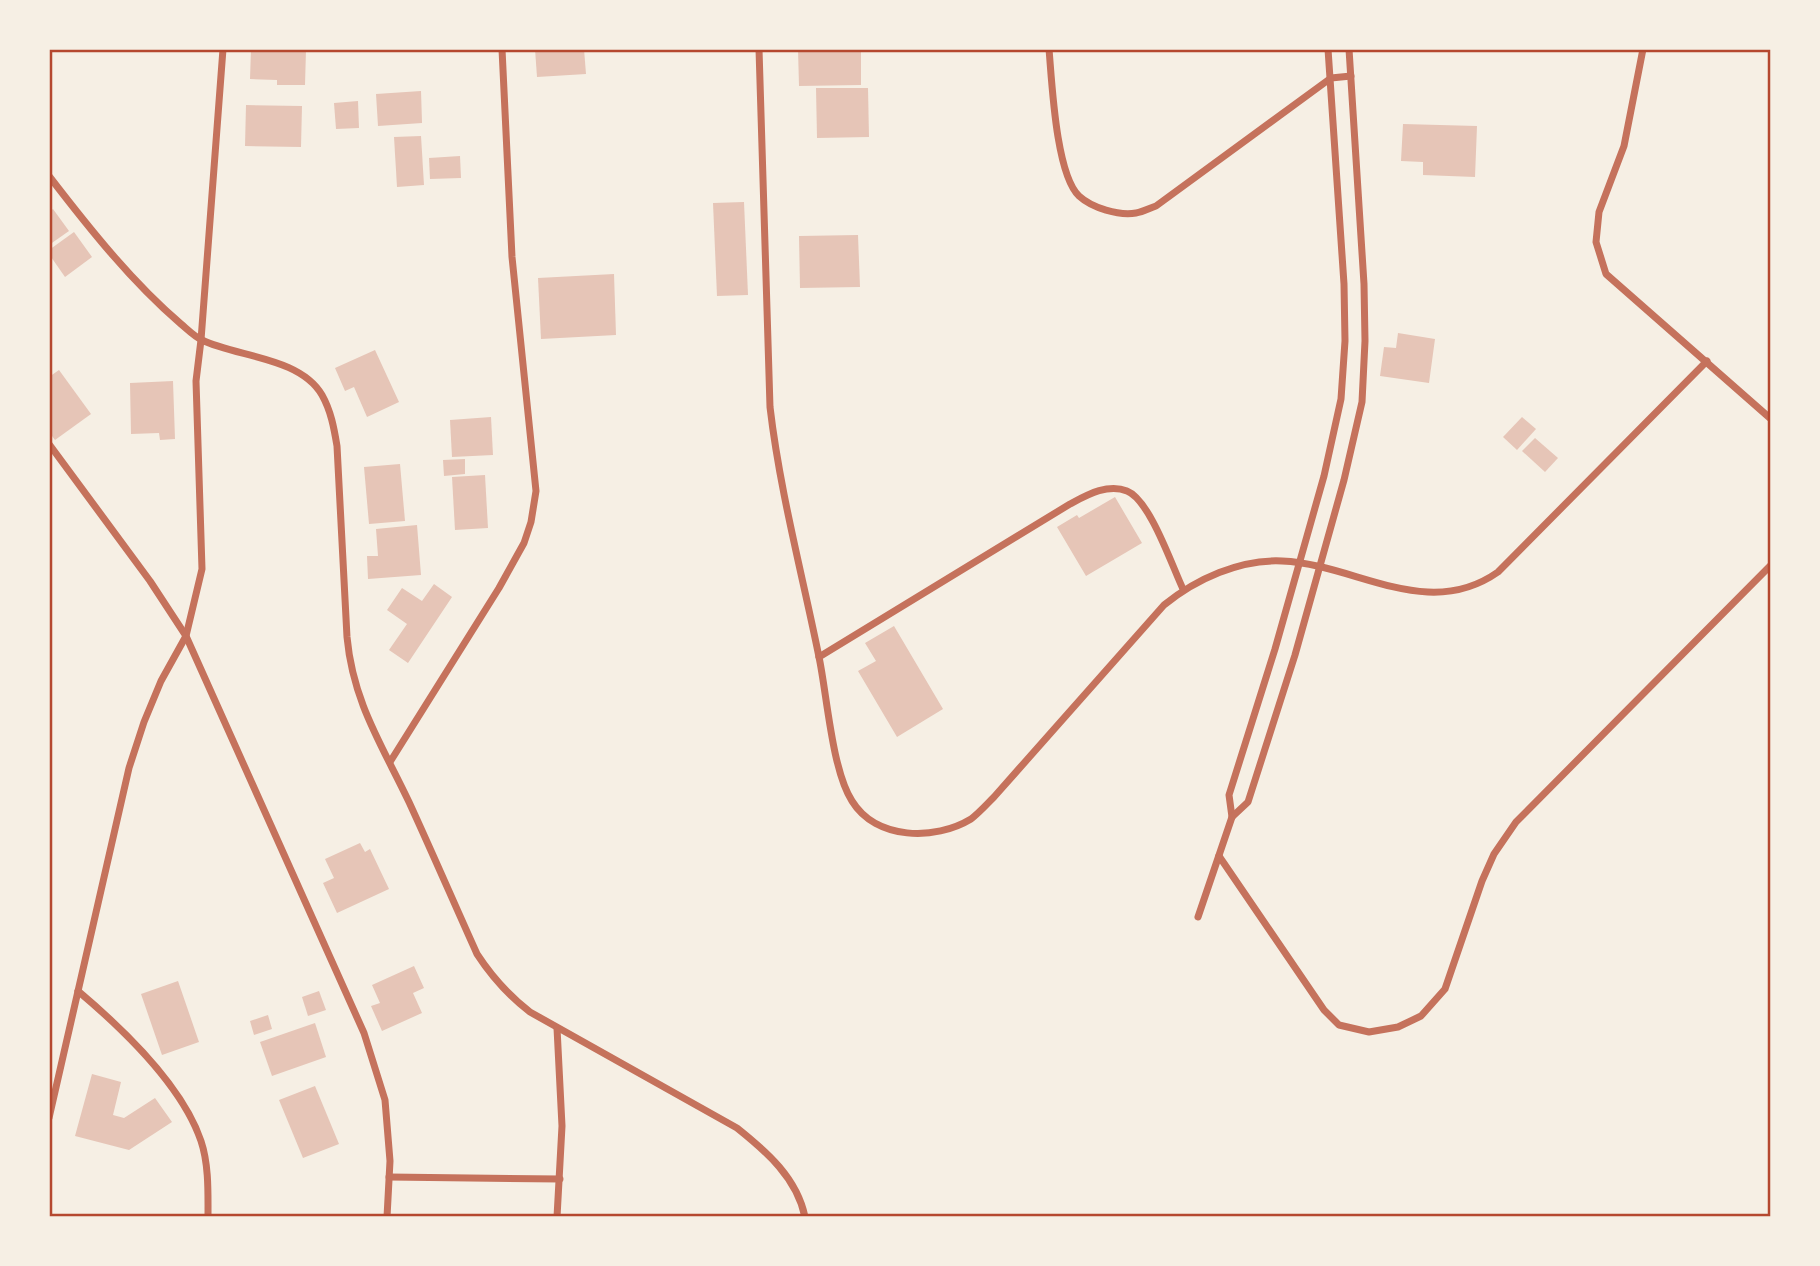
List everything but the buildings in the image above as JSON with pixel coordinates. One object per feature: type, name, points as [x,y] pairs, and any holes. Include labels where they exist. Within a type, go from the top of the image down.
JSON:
[{"type":"street","points":[[49,1118],[129,768],[161,681],[186,635],[202,569],[196,381],[223,49]]},
{"type":"street","points":[[390,762],[499,588],[524,543],[533,512],[536,491],[512,257],[502,49]]},
{"type":"street","points":[[759,49],[769,407],[775,455],[819,657],[842,779],[852,801],[868,819],[892,830],[923,834],[950,829],[973,818],[1164,604],[1183,589],[1209,577],[1260,562],[1299,563],[1320,567],[1420,593],[1453,592],[1486,580],[1606,466],[1707,361]]},
{"type":"street","points":[[1049,49],[1061,160],[1078,195],[1093,205],[1134,214],[1156,206],[1331,78],[1351,76]]},
{"type":"street","points":[[1198,917],[1232,817],[1229,795],[1268,673],[1334,435],[1341,400],[1344,284],[1328,49]]},
{"type":"street","points":[[1232,817],[1248,802],[1291,667],[1320,567],[1362,402],[1364,284],[1349,49]]},
{"type":"street","points":[[1643,49],[1624,146],[1599,212],[1596,242],[1606,274],[1771,419]]},
{"type":"street","points":[[49,176],[113,255],[180,323],[201,340],[291,369],[307,379],[321,393],[332,418],[337,446],[350,667],[366,718],[390,762],[484,964],[509,996],[530,1012],[737,1128],[766,1151],[785,1173],[802,1200],[805,1217]]},
{"type":"street","points":[[49,444],[186,635],[364,1033],[385,1100],[390,1161],[387,1217]]},
{"type":"street","points":[[819,657],[1089,493],[1111,488],[1126,490],[1137,497],[1148,513],[1183,589]]},
{"type":"street","points":[[1219,856],[1324,1010],[1339,1025],[1369,1032],[1398,1027],[1421,1016],[1445,989],[1482,881],[1494,854],[1516,822],[1771,565]]},
{"type":"street","points":[[78,991],[119,1025],[181,1099],[201,1142],[208,1186],[208,1217]]},
{"type":"street","points":[[557,1028],[561,1074],[557,1217]]},
{"type":"street","points":[[389,1177],[560,1179]]}]
